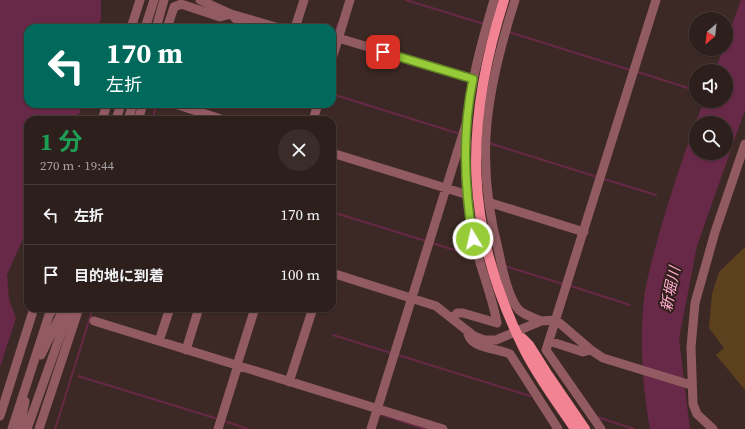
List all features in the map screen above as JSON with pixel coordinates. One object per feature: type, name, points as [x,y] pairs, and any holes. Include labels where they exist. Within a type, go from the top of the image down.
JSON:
[{"type":"main road","points":[[504,0],[482,83],[478,111],[475,162],[482,229],[496,280],[515,331],[532,364],[575,429]]},
{"type":"main road","points":[[515,331],[529,345],[585,429]]},
{"type":"street","points":[[132,24],[140,0]]},
{"type":"street","points":[[147,24],[154,0]]},
{"type":"street","points":[[157,24],[164,0]]},
{"type":"street","points":[[200,0],[231,14],[265,24]]},
{"type":"street","points":[[296,24],[304,0]]},
{"type":"street","points":[[336,35],[350,0]]},
{"type":"street","points":[[453,318],[456,313],[463,313],[497,323],[473,239],[466,169],[466,124],[473,79],[494,0]]},
{"type":"street","points":[[515,0],[505,32],[490,93],[485,152],[487,196],[496,241],[513,297],[520,310],[541,320]]},
{"type":"street","points":[[601,429],[546,350],[656,0]]},
{"type":"street","points":[[168,24],[174,7],[181,4],[220,17],[231,14]]},
{"type":"street","points":[[231,14],[242,24]]},
{"type":"street","points":[[336,37],[473,79]]},
{"type":"street","points":[[187,108],[212,116]]},
{"type":"street","points":[[371,429],[466,124]]},
{"type":"street","points":[[713,429],[702,425],[694,410],[691,385],[691,347],[695,303],[715,232],[745,144]]},
{"type":"street","points":[[336,154],[464,194]]},
{"type":"street","points":[[491,203],[584,232]]},
{"type":"street","points":[[336,274],[436,306],[453,318],[467,331],[484,340],[496,340],[541,320],[556,320],[591,350],[603,358],[691,385]]},
{"type":"street","points":[[0,416],[33,312]]},
{"type":"street","points":[[12,429],[51,312]]},
{"type":"street","points":[[34,364],[42,354],[62,312]]},
{"type":"street","points":[[27,429],[68,312]]},
{"type":"street","points":[[39,429],[78,312]]},
{"type":"street","points":[[159,341],[169,312]]},
{"type":"street","points":[[186,350],[198,312]]},
{"type":"street","points":[[218,429],[254,312]]},
{"type":"street","points":[[289,382],[312,312]]},
{"type":"street","points":[[94,321],[443,429]]},
{"type":"street","points":[[467,331],[470,340],[475,344],[510,354],[558,429]]},
{"type":"street","points":[[550,341],[583,352],[591,350]]},
{"type":"street","points":[[20,429],[25,403],[23,393]]},
{"type":"shaded area","points":[[745,247],[745,390],[716,355],[724,348],[709,328],[712,294],[719,272]]},
{"type":"water","points":[[0,0],[101,0],[101,18],[99,24],[24,24],[24,108],[81,108],[80,113],[75,116],[24,116],[24,238],[7,275],[9,299],[16,318],[0,367]]},
{"type":"water","points":[[741,0],[745,0],[745,110],[733,144],[733,116],[698,116],[701,108],[733,108],[733,64],[718,64],[720,56],[733,56],[733,22]]},
{"type":"water","name":"新堀川","points":[[689,142],[689,160],[727,160],[697,246],[679,339],[690,429],[650,429],[642,354],[643,308],[659,234]]},
{"type":"waterway","points":[[406,0],[484,24]]},
{"type":"waterway","points":[[336,32],[338,23]]},
{"type":"waterway","points":[[509,32],[630,70]]},
{"type":"waterway","points":[[638,72],[689,88]]},
{"type":"waterway","points":[[336,95],[457,133]]},
{"type":"waterway","points":[[153,116],[156,108]]},
{"type":"waterway","points":[[489,143],[597,177]]},
{"type":"waterway","points":[[604,179],[656,195]]},
{"type":"waterway","points":[[336,213],[426,241]]},
{"type":"waterway","points":[[432,243],[473,256]]},
{"type":"waterway","points":[[505,266],[563,284]]},
{"type":"waterway","points":[[571,286],[630,305]]},
{"type":"waterway","points":[[55,429],[92,312]]},
{"type":"waterway","points":[[333,335],[391,353]]},
{"type":"waterway","points":[[398,355],[530,396]]},
{"type":"waterway","points":[[78,376],[218,419]]},
{"type":"waterway","points":[[379,414],[425,429]]},
{"type":"waterway","points":[[597,417],[634,429]]},
{"type":"waterway","points":[[224,421],[248,429]]},
{"type":"route","points":[[383,52],[473,79],[466,124],[465,148],[468,200],[473,239]]}]
